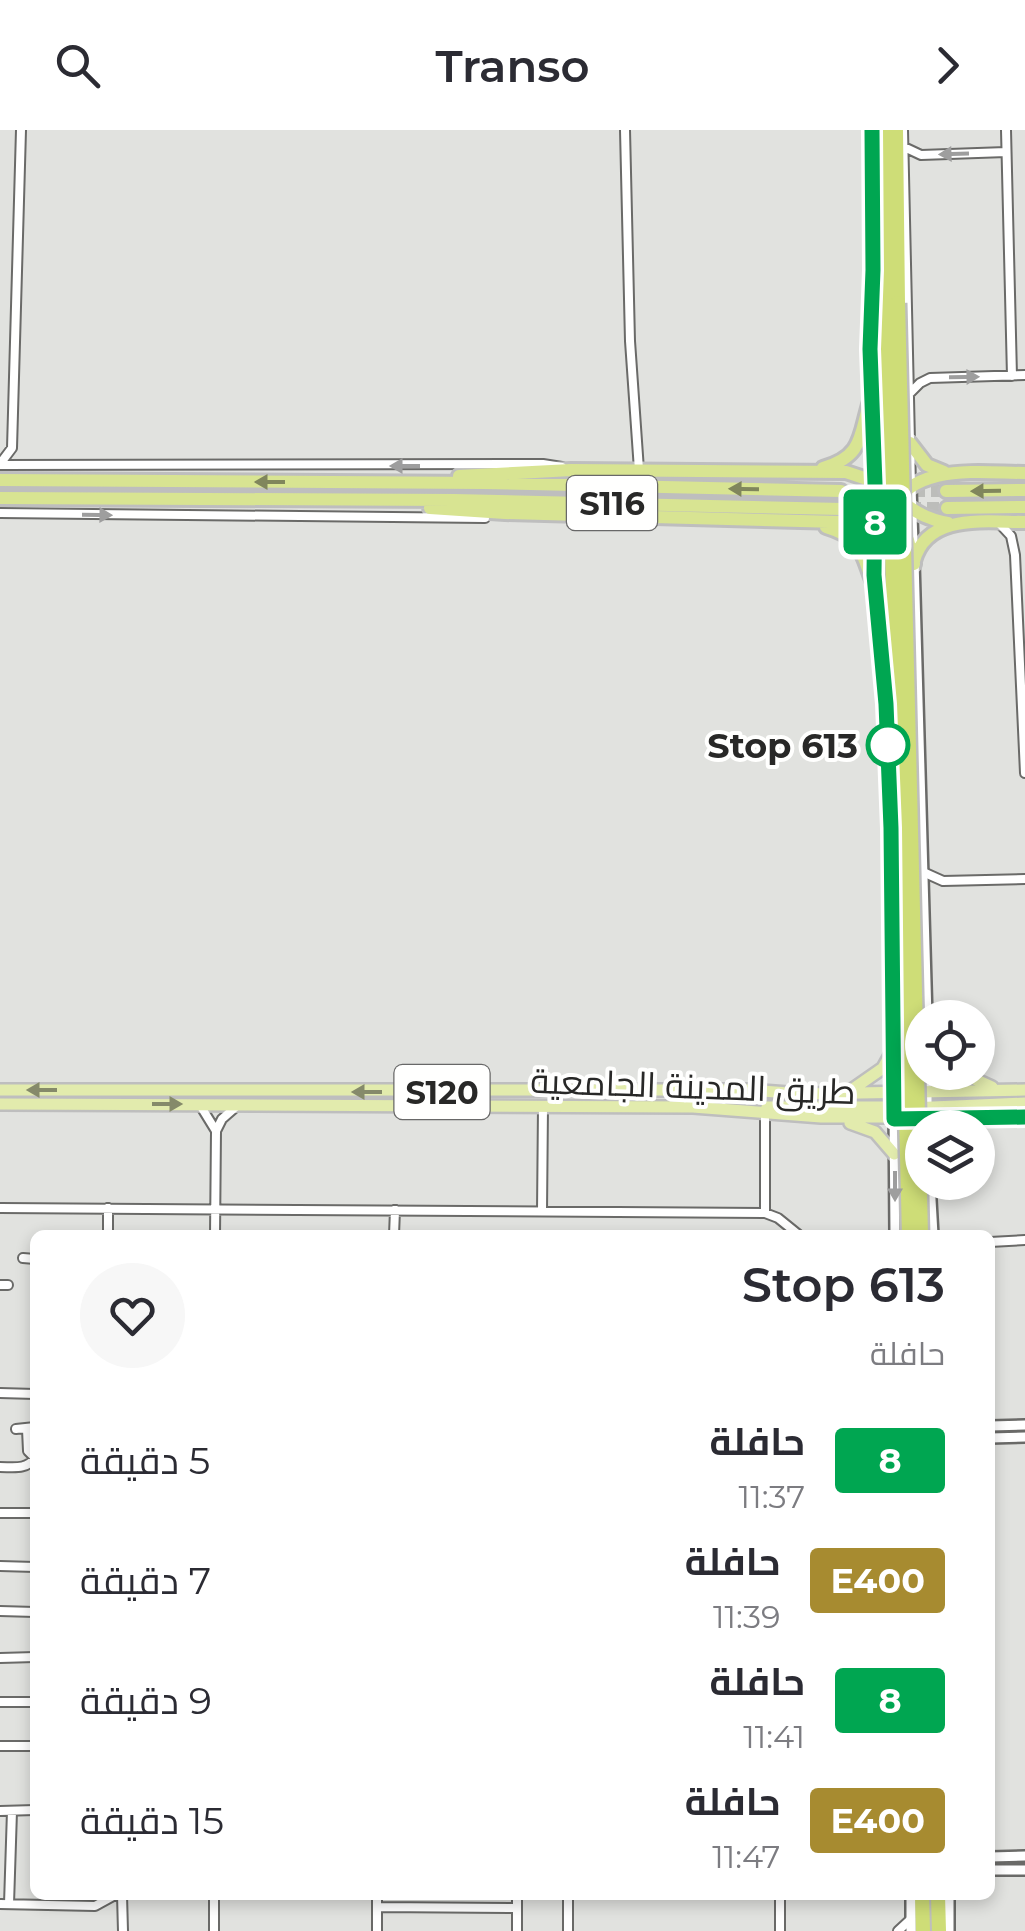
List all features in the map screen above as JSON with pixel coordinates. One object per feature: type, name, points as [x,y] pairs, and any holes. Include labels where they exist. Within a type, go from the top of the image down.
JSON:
[{"type":"highway","points":[[885,130],[921,1230]]},
{"type":"highway","points":[[900,130],[892,303],[909,1230]]},
{"type":"highway","points":[[812,471],[842,462],[855,450],[871,398]]},
{"type":"highway","points":[[910,444],[928,465],[946,474]]},
{"type":"highway","points":[[875,582],[884,526],[910,444]]},
{"type":"highway","points":[[874,464],[893,498],[914,564]]},
{"type":"highway","points":[[438,482],[467,475],[571,470],[852,473],[870,480],[917,513],[956,524]]},
{"type":"highway","points":[[383,501],[486,512],[846,522],[916,484],[946,474],[1025,474]]},
{"type":"highway","name":"S116","points":[[0,480],[438,482],[841,491]]},
{"type":"highway","points":[[869,512],[874,497],[870,480]]},
{"type":"highway","points":[[916,484],[917,513]]},
{"type":"highway","points":[[946,492],[1025,490]]},
{"type":"highway","name":"S116","points":[[0,498],[472,500],[842,509]]},
{"type":"highway","points":[[947,508],[1025,507]]},
{"type":"highway","points":[[809,522],[853,539],[875,582]]},
{"type":"highway","points":[[914,564],[918,548],[940,528],[1025,522]]},
{"type":"highway","points":[[922,1900],[922,1931]]},
{"type":"highway","points":[[938,1900],[939,1931]]},
{"type":"main road","points":[[848,1092],[883,1068],[894,1050]]},
{"type":"main road","points":[[995,1088],[1000,1090]]},
{"type":"main road","name":"طريق المدينة الجامعية","points":[[0,1090],[1025,1090]]},
{"type":"main road","points":[[894,1113],[921,1091]]},
{"type":"main road","points":[[743,1111],[774,1106],[894,1113],[927,1104],[1025,1102]]},
{"type":"main road","name":"طريق المدينة الجامعية","points":[[0,1104],[693,1107],[821,1118],[894,1113],[905,1116]]},
{"type":"main road","name":"طريق المدينة الجامعية","points":[[995,1118],[1025,1117]]},
{"type":"main road","points":[[821,1118],[868,1128],[894,1154]]},
{"type":"street","points":[[0,465],[12,448],[21,130]]},
{"type":"street","points":[[625,130],[630,341],[639,470]]},
{"type":"street","points":[[870,480],[874,464],[872,130]]},
{"type":"street","points":[[900,130],[904,147],[910,444],[916,484]]},
{"type":"street","points":[[1006,130],[1012,376]]},
{"type":"street","points":[[904,147],[921,154],[1006,152]]},
{"type":"street","points":[[1013,354],[1025,366]]},
{"type":"street","points":[[909,394],[930,378],[1025,374]]},
{"type":"street","points":[[12,448],[27,465]]},
{"type":"street","points":[[0,465],[543,464],[571,470]]},
{"type":"street","points":[[869,512],[886,704],[894,909],[895,1230]]},
{"type":"street","points":[[0,513],[603,521],[624,515]]},
{"type":"street","points":[[917,513],[914,564],[927,1000]]},
{"type":"street","points":[[998,522],[1014,545],[1022,606],[1025,773]]},
{"type":"street","points":[[923,872],[943,881],[1025,879]]},
{"type":"street","points":[[924,896],[943,881]]},
{"type":"street","points":[[921,1091],[927,1110]]},
{"type":"street","points":[[200,1104],[216,1131]]},
{"type":"street","points":[[216,1230],[216,1131],[222,1119],[238,1105]]},
{"type":"street","points":[[542,1211],[543,1108]]},
{"type":"street","points":[[765,1113],[765,1214]]},
{"type":"street","points":[[931,1200],[933,1230]]},
{"type":"street","points":[[0,1208],[765,1214],[778,1218],[792,1230]]},
{"type":"street","points":[[108,1208],[108,1230]]},
{"type":"street","points":[[394,1210],[394,1230]]},
{"type":"street","points":[[995,1242],[1025,1240]]},
{"type":"street","points":[[23,1258],[30,1259]]},
{"type":"street","points":[[0,1394],[30,1394]]},
{"type":"street","points":[[995,1427],[1024,1432]]},
{"type":"street","points":[[16,1429],[30,1428]]},
{"type":"street","points":[[995,1437],[1024,1432]]},
{"type":"street","points":[[0,1467],[30,1464]]},
{"type":"street","points":[[0,1513],[30,1513]]},
{"type":"street","points":[[0,1566],[30,1566]]},
{"type":"street","points":[[0,1612],[30,1612]]},
{"type":"street","points":[[0,1658],[30,1657]]},
{"type":"street","points":[[0,1702],[30,1702]]},
{"type":"street","points":[[0,1746],[30,1746]]},
{"type":"street","points":[[0,1811],[30,1810]]},
{"type":"street","points":[[12,1811],[4,1904],[88,1906],[109,1900]]},
{"type":"street","points":[[995,1859],[1021,1856]]},
{"type":"street","points":[[995,1870],[1025,1870]]},
{"type":"street","points":[[88,1900],[88,1906]]},
{"type":"street","points":[[120,1900],[123,1931]]},
{"type":"street","points":[[214,1900],[214,1931]]},
{"type":"street","points":[[377,1900],[377,1931]]},
{"type":"street","points":[[517,1900],[517,1931]]},
{"type":"street","points":[[568,1900],[568,1931]]},
{"type":"street","points":[[780,1900],[780,1931]]},
{"type":"street","points":[[949,1900],[949,1931]]},
{"type":"street","points":[[377,1908],[517,1908]]},
{"type":"street","points":[[898,1931],[911,1925]]},
{"type":"tunnel","points":[[841,491],[946,491]]},
{"type":"tunnel","points":[[909,508],[947,508]]},
{"type":"tunnel","points":[[842,509],[879,509]]},
{"type":"bus line","name":"8","points":[[872,130],[870,394],[875,484],[874,575],[886,704],[891,828],[894,1119],[1025,1117]]},
{"type":"place","name":"Stop 613","points":[[888,745]]}]
